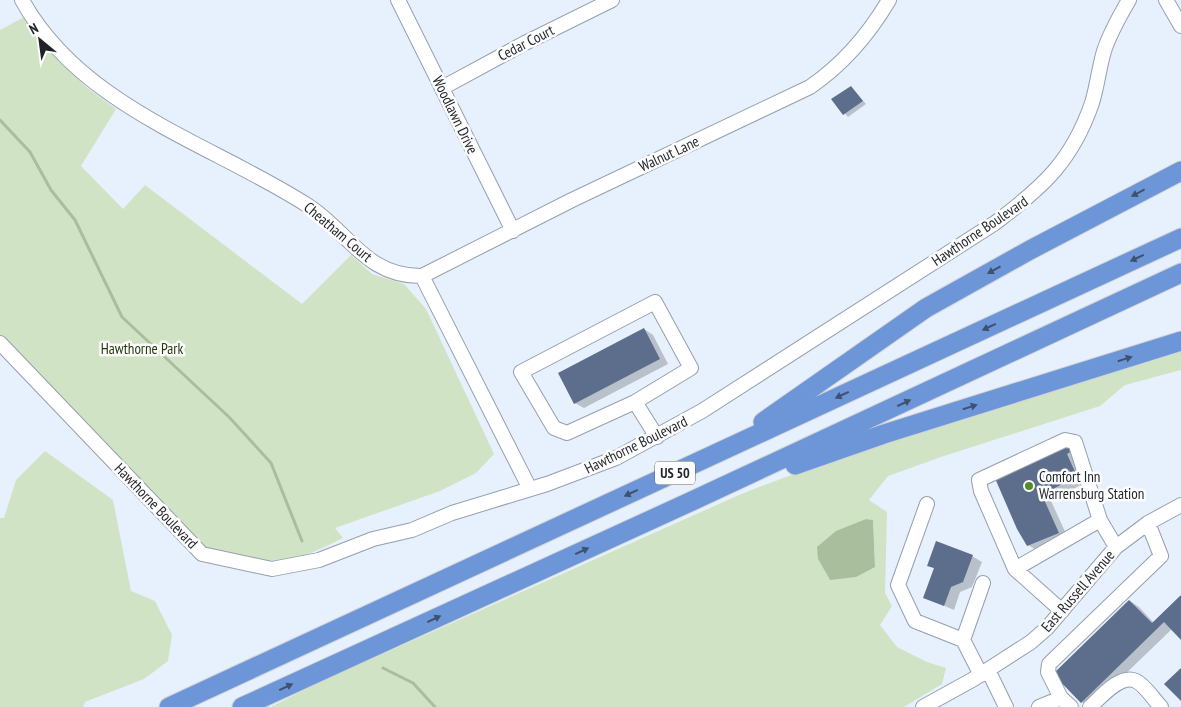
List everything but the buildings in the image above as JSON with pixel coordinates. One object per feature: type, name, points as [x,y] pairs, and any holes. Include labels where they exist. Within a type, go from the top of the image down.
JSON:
[{"type":"highway","points":[[729,448],[926,308],[1030,250],[1181,171]]},
{"type":"highway","name":"US 50","points":[[169,707],[1181,238]]},
{"type":"highway","name":"US 50","points":[[242,707],[692,501],[1181,273]]},
{"type":"highway","points":[[692,501],[884,434],[1181,341]]},
{"type":"street","name":"Woodlawn Drive","points":[[398,0],[513,231]]},
{"type":"street","name":"Cedar Court","points":[[442,88],[525,43],[612,0]]},
{"type":"street","name":"Walnut Lane","points":[[422,276],[572,200],[810,88],[829,74],[865,36],[889,0]]},
{"type":"street","name":"Hawthorne Boulevard","points":[[0,343],[202,554],[272,569],[320,560],[373,539],[412,530],[452,514],[596,467],[657,437],[702,412],[996,223],[1041,188],[1054,174],[1079,134],[1092,103],[1104,51],[1115,23],[1129,0]]},
{"type":"street","points":[[1166,0],[1181,26]]},
{"type":"street","name":"Cheatham Court","points":[[25,1],[36,24],[69,61],[126,104],[202,149],[272,184],[308,205],[326,218],[360,254],[382,268],[407,276],[422,276]]},
{"type":"street","points":[[422,276],[530,489]]},
{"type":"street","points":[[655,302],[691,368],[636,402],[567,433],[554,428],[521,372],[655,302]]},
{"type":"street","points":[[636,402],[657,437]]},
{"type":"street","points":[[1062,611],[1014,569],[981,491],[980,480],[1065,440],[1075,442],[1100,520],[1116,547]]},
{"type":"street","points":[[927,504],[898,585],[915,621],[963,640],[1006,707]]},
{"type":"street","name":"East Russell Avenue","points":[[923,707],[1031,642],[1062,611],[1077,590],[1116,547],[1148,523],[1181,504]]},
{"type":"street","points":[[1014,569],[1100,520]]},
{"type":"street","points":[[1039,707],[1066,703],[1048,672],[1049,664],[1162,556],[1148,523]]},
{"type":"street","points":[[963,640],[983,583]]},
{"type":"street","points":[[1090,707],[1114,686],[1127,679],[1137,681],[1160,707]]},
{"type":"green space","name":"Hawthorne Park","points":[[24,17],[86,87],[116,109],[81,166],[123,209],[145,185],[302,304],[351,255],[372,274],[404,284],[426,309],[494,454],[476,473],[440,491],[335,528],[343,538],[316,551],[289,560],[275,563],[246,563],[221,557],[192,542],[0,339],[0,30]]},
{"type":"green space","points":[[1181,351],[1181,370],[1125,385],[1100,406],[888,476],[869,500],[887,512],[885,593],[892,606],[880,625],[897,647],[927,662],[946,668],[942,684],[904,707],[271,707],[368,657],[387,652],[739,495],[793,474],[903,437]],"holes":[[[866,519],[873,520],[875,567],[830,580],[818,559],[855,524]]]},
{"type":"green space","points":[[45,451],[113,500],[131,591],[155,601],[172,635],[168,661],[144,679],[85,702],[83,707],[0,707],[0,518],[4,518],[16,480]]},
{"type":"shaded area","points":[[866,519],[873,520],[875,567],[856,577],[830,580],[818,559],[817,547],[836,531]]},
{"type":"waterway","points":[[0,120],[30,152],[51,190],[75,220],[122,317],[229,417],[271,463],[302,541]]},
{"type":"waterway","points":[[383,668],[413,683],[435,707]]},
{"type":"place","name":"Comfort Inn Warrensburg Station","points":[[1029,486]]}]
